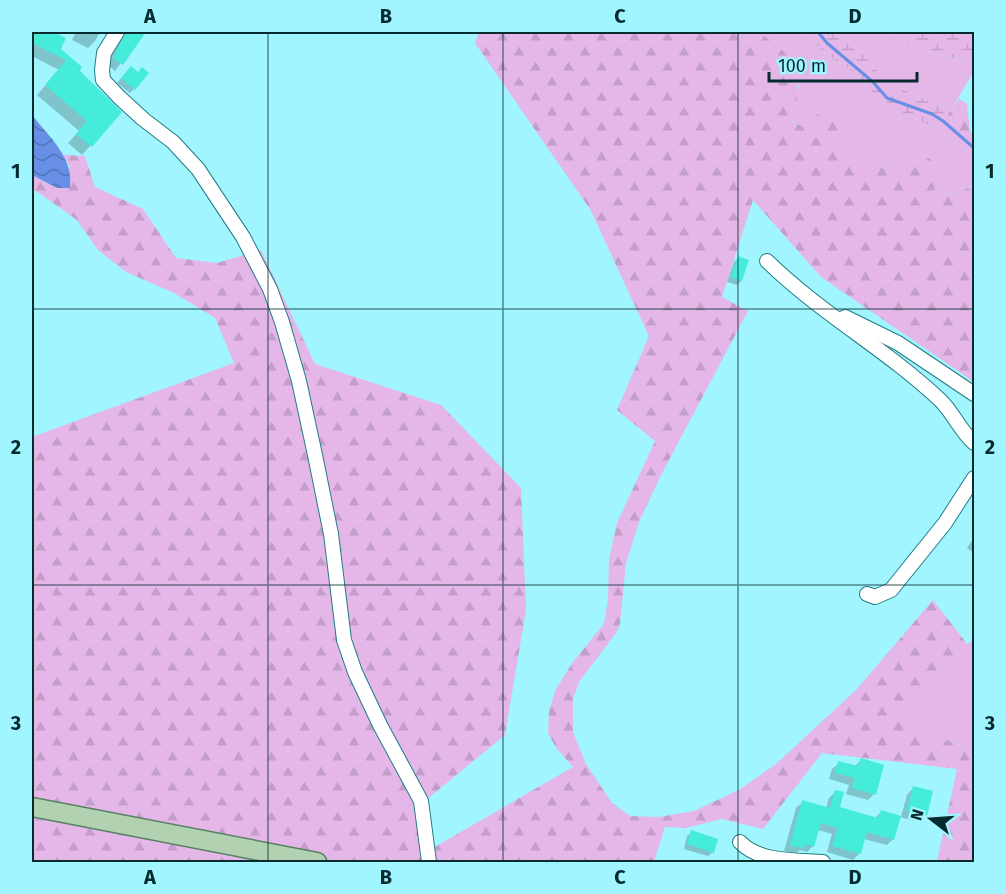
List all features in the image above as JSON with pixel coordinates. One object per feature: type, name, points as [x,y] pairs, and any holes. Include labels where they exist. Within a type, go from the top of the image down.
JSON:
[{"type":"main road","points":[[32,807],[317,862]]},
{"type":"street","points":[[117,32],[104,52],[103,80],[143,119],[172,141],[198,170],[243,237],[270,289],[299,381],[317,466],[331,534],[344,640],[355,672],[380,725],[421,801],[429,862]]},
{"type":"street","points":[[767,261],[790,284],[872,344],[942,401],[967,437],[975,443]]},
{"type":"street","points":[[819,305],[898,343],[975,394]]},
{"type":"street","points":[[867,594],[875,597],[891,590],[945,523],[975,478]]},
{"type":"street","points":[[740,842],[747,849],[759,855],[823,862]]},
{"type":"green space","points":[[479,32],[758,32],[784,52],[796,69],[798,91],[792,122],[804,127],[817,114],[844,127],[840,148],[870,169],[925,156],[946,169],[934,189],[940,195],[961,192],[974,184],[974,382],[821,277],[753,200],[722,297],[748,311],[660,477],[639,522],[626,563],[620,624],[616,633],[579,682],[573,699],[573,732],[586,764],[612,803],[630,816],[659,817],[694,811],[739,790],[776,764],[856,690],[933,600],[968,645],[886,716],[967,748],[974,741],[974,862],[937,861],[957,769],[822,753],[763,829],[722,819],[686,828],[665,827],[654,862],[32,862],[32,437],[234,363],[215,318],[174,293],[126,272],[98,250],[77,220],[32,190],[32,175],[57,188],[70,167],[63,155],[85,156],[95,187],[143,209],[176,258],[217,263],[261,250],[315,364],[441,405],[521,488],[526,610],[505,735],[414,810],[426,852],[573,767],[557,749],[548,733],[549,710],[556,689],[573,662],[604,624],[608,599],[609,559],[617,523],[655,441],[617,410],[649,336],[590,209],[475,43]]},
{"type":"green space","points":[[758,32],[807,34],[824,53],[847,67],[884,106],[937,129],[974,156],[974,184],[961,192],[940,195],[933,189],[925,156],[870,169],[840,148],[792,121],[799,86]]},
{"type":"green space","points":[[799,32],[835,32],[856,47],[883,77],[917,97],[951,110],[937,129],[884,106],[847,67],[824,53],[807,34]]},
{"type":"green space","points":[[835,32],[892,32],[908,45],[919,50],[974,62],[974,71],[951,110],[917,97],[883,77],[856,47]]},
{"type":"green space","points":[[892,32],[974,32],[974,62],[919,50],[899,39]]},
{"type":"green space","points":[[959,99],[967,104],[970,132],[974,136],[974,156],[937,129]]},
{"type":"green space","points":[[974,639],[974,741],[967,748],[885,716]]},
{"type":"water","points":[[32,115],[64,157],[70,177],[70,188],[57,188],[32,175]]},
{"type":"building","points":[[32,32],[54,32],[66,38],[61,49],[82,67],[80,71],[122,112],[92,147],[76,134],[87,121],[45,85],[66,60],[32,43]]},
{"type":"building","points":[[126,32],[146,32],[123,65],[113,58]]},
{"type":"building","points":[[131,66],[138,72],[142,67],[149,73],[135,90],[121,78]]},
{"type":"building","points":[[738,256],[749,260],[742,281],[731,277]]},
{"type":"building","points":[[861,758],[884,765],[876,795],[852,788],[855,778],[835,773],[838,761],[858,766]]},
{"type":"building","points":[[913,786],[933,791],[927,816],[907,811]]},
{"type":"building","points":[[835,790],[844,792],[840,807],[878,818],[881,810],[901,816],[894,840],[867,832],[861,854],[832,846],[838,828],[821,823],[814,847],[805,844],[804,849],[790,845],[802,800],[830,808]]},
{"type":"building","points":[[691,830],[718,839],[714,853],[687,844]]},
{"type":"waterway","points":[[818,32],[827,43],[873,82],[887,98],[932,114],[974,148]]}]
